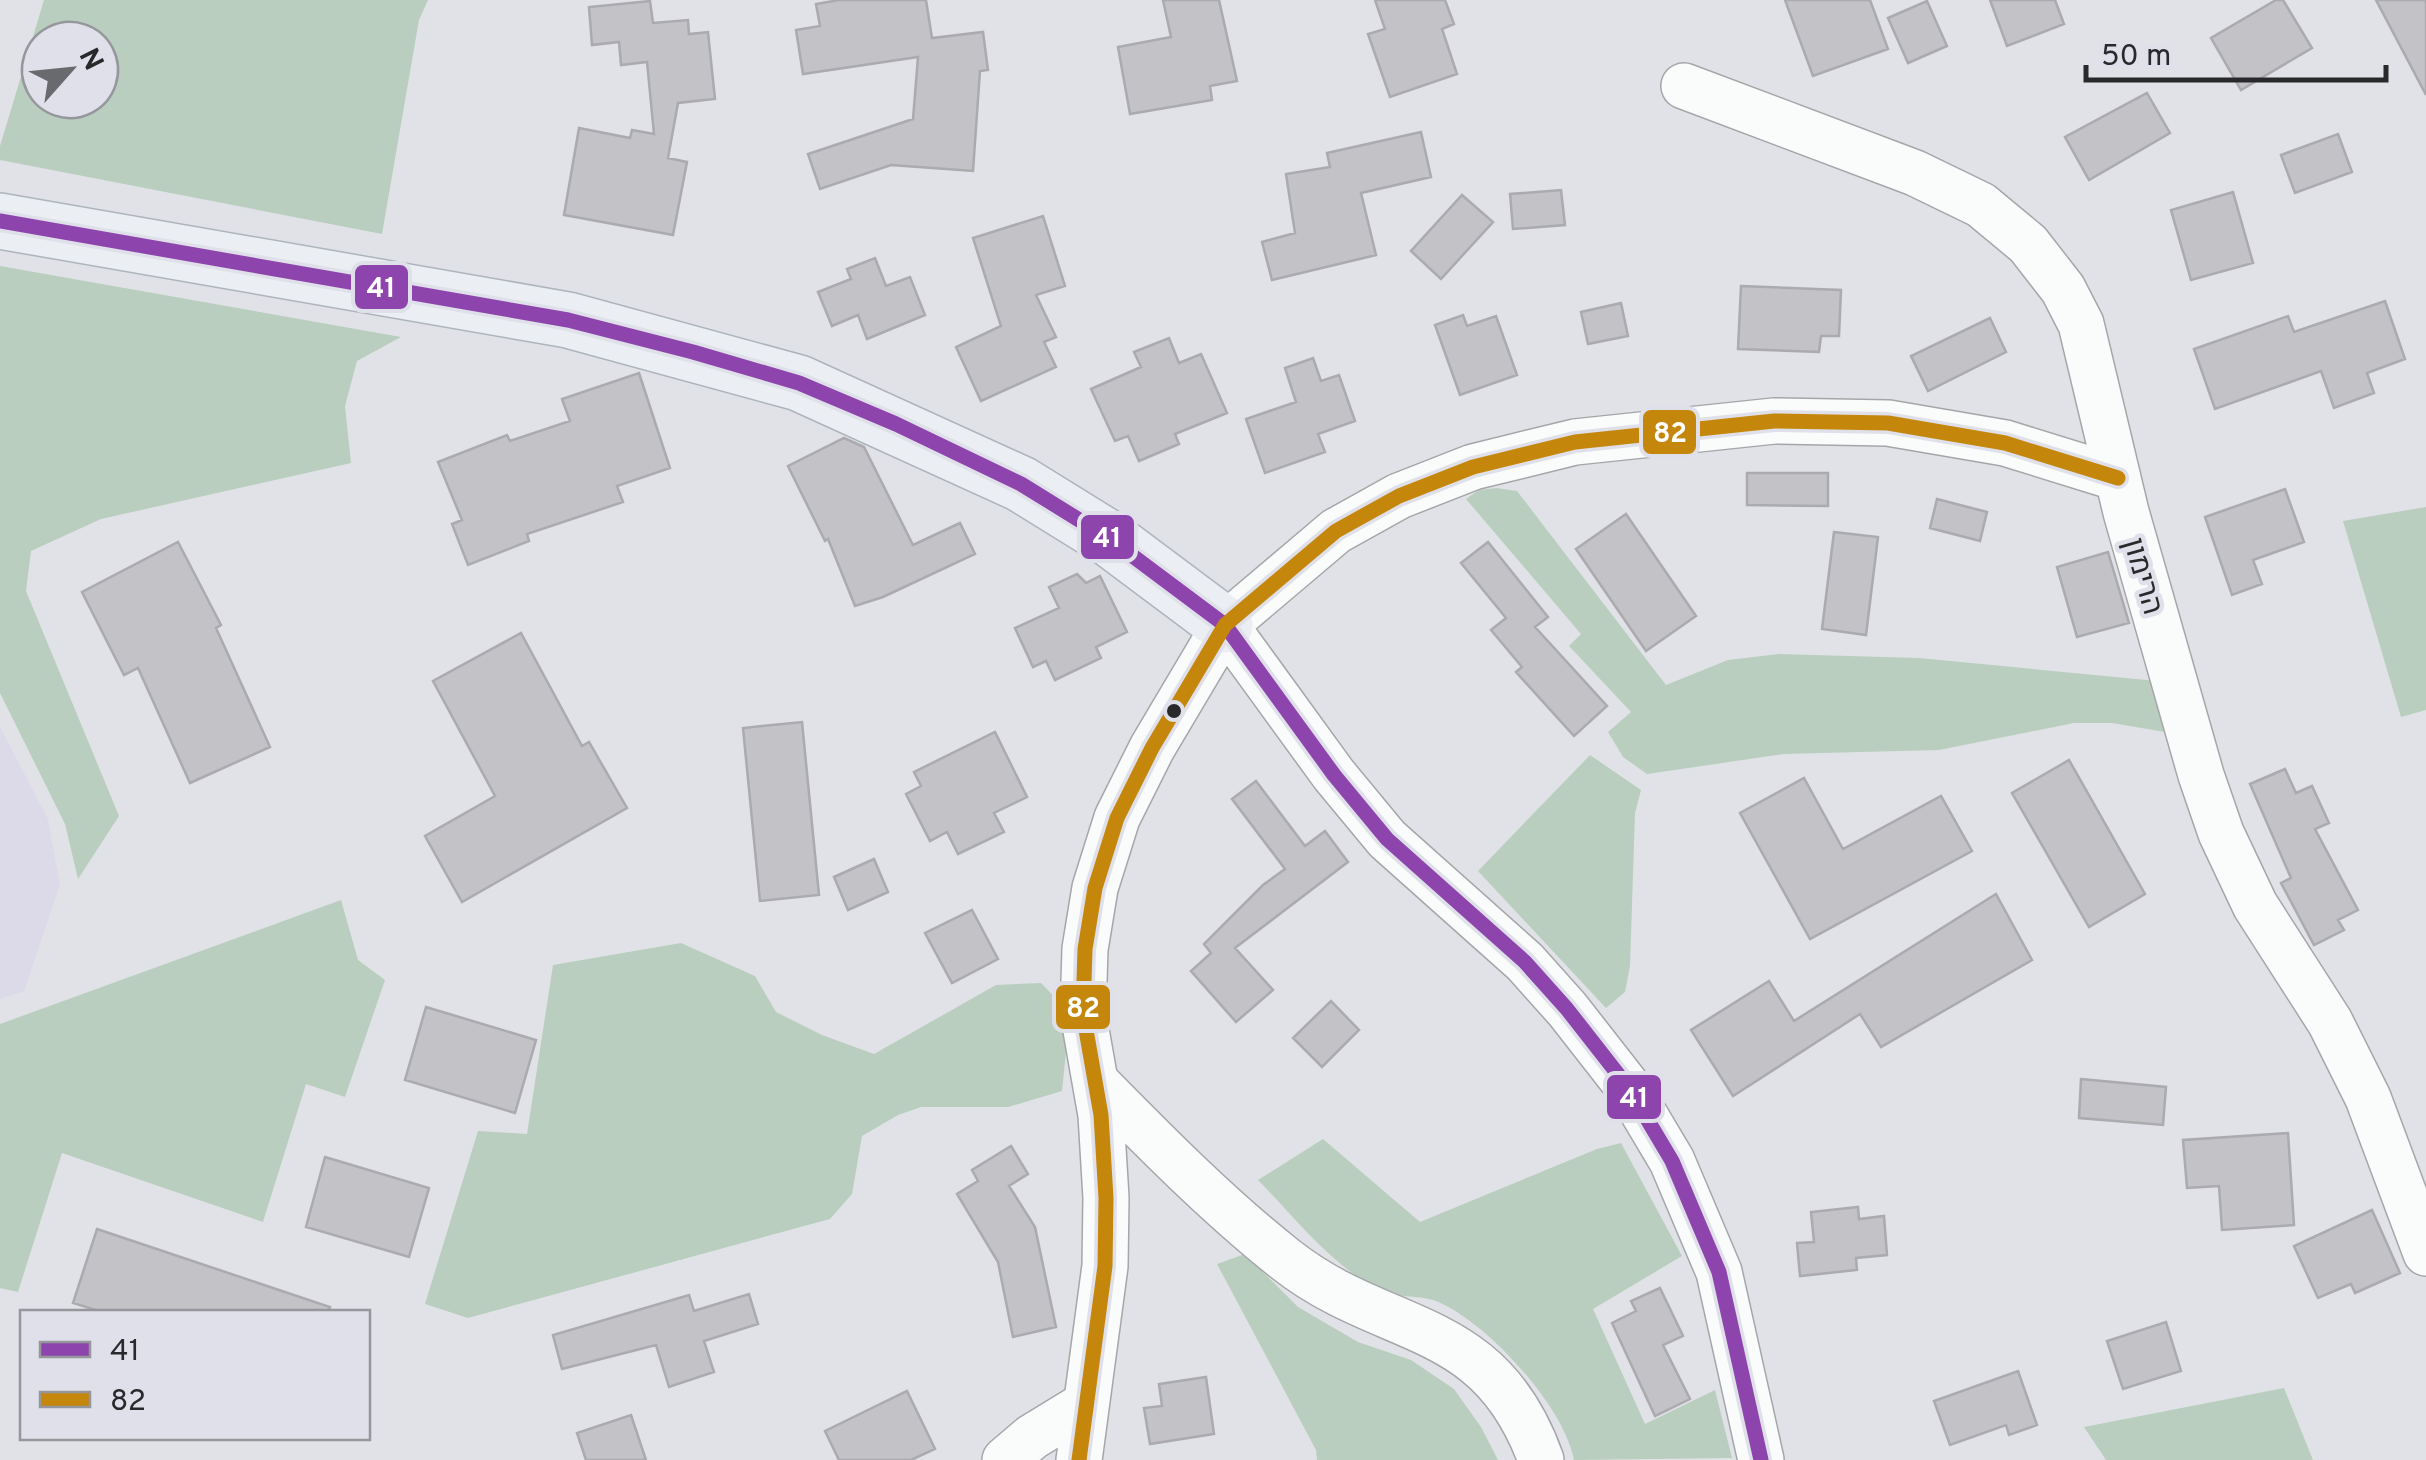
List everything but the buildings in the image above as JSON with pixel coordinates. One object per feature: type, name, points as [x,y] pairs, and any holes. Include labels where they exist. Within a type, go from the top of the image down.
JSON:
[{"type":"main road","points":[[0,221],[568,320],[799,383],[1022,484],[1110,538],[1225,625]]},
{"type":"street","name":"הרימון","points":[[1684,86],[1915,173],[1981,205],[2028,244],[2063,289],[2081,324],[2118,478],[2201,775],[2222,833],[2255,905],[2330,1022],[2368,1098],[2426,1253]]},
{"type":"street","points":[[1078,1460],[1105,1266],[1101,1115],[1082,1013],[1095,888],[1126,800],[1225,625],[1336,531],[1398,496],[1473,467],[1575,442],[1774,420],[1888,422],[2005,443],[2118,478]]},
{"type":"street","points":[[1225,625],[1334,776],[1387,839],[1525,962],[1568,1009],[1628,1088],[1672,1161],[1719,1272],[1761,1460]]},
{"type":"street","points":[[1095,1081],[1287,1260],[1342,1296],[1446,1340],[1484,1367],[1514,1404],[1541,1460]]},
{"type":"street","points":[[1005,1460],[1032,1437],[1086,1404]]},
{"type":"shaded area","points":[[0,727],[48,819],[60,885],[24,991],[0,999]]},
{"type":"green space","points":[[44,0],[428,0],[419,20],[382,234],[0,160],[0,146],[20,80],[20,120],[120,120],[120,20],[38,20]]},
{"type":"green space","points":[[0,266],[401,337],[357,361],[345,406],[351,463],[101,519],[31,551],[26,591],[119,816],[78,879],[65,824],[0,693]]},
{"type":"green space","points":[[1479,490],[1517,491],[1666,685],[1728,660],[1779,654],[1919,658],[2157,681],[2165,732],[2112,723],[2074,723],[1939,750],[1784,754],[1647,774],[1623,757],[1608,732],[1631,712],[1569,646],[1581,634],[1466,499]]},
{"type":"green space","points":[[2426,507],[2426,710],[2401,717],[2343,521]]},
{"type":"green space","points":[[1590,755],[1641,790],[1635,813],[1630,966],[1625,992],[1606,1008],[1478,871]]},
{"type":"green space","points":[[341,900],[358,960],[385,980],[345,1097],[306,1084],[263,1222],[62,1153],[18,1292],[0,1288],[0,1024]]},
{"type":"green space","points":[[681,943],[755,976],[776,1012],[822,1035],[874,1054],[996,985],[1041,983],[1070,1013],[1062,1091],[1008,1107],[921,1107],[898,1115],[862,1136],[852,1194],[830,1219],[468,1318],[425,1304],[478,1131],[527,1134],[553,965]]},
{"type":"green space","points":[[1323,1139],[1420,1222],[1597,1149],[1621,1143],[1682,1256],[1593,1309],[1645,1424],[1715,1390],[1732,1458],[1574,1460],[1555,1415],[1499,1346],[1456,1311],[1436,1301],[1383,1292],[1359,1278],[1313,1239],[1258,1180]]},
{"type":"green space","points":[[1245,1254],[1298,1307],[1358,1342],[1411,1360],[1454,1389],[1498,1460],[1317,1460],[1316,1450],[1217,1264]]},
{"type":"green space","points":[[2284,1388],[2313,1460],[2106,1460],[2084,1427]]},
{"type":"transit line","name":"41","points":[[0,221],[568,320],[693,352],[799,383],[896,424],[1021,484],[1110,539],[1225,625],[1334,775],[1387,839],[1525,962],[1628,1087],[1672,1161],[1719,1272],[1761,1460]]},
{"type":"transit line","name":"82","points":[[1079,1460],[1105,1266],[1101,1115],[1083,1013],[1085,949],[1095,888],[1117,818],[1152,748],[1225,625],[1336,531],[1399,496],[1473,467],[1575,442],[1774,421],[1888,423],[2005,443],[2118,478]]}]
